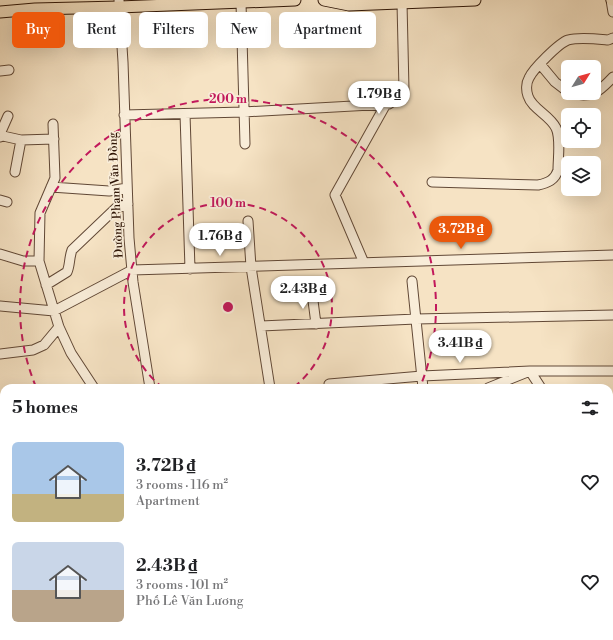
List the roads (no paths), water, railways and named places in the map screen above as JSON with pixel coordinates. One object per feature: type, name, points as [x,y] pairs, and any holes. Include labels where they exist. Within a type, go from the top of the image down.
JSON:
[{"type":"main road","points":[[0,12],[34,5],[241,3],[295,0]]},
{"type":"main road","points":[[324,0],[349,4],[475,0]]},
{"type":"street","points":[[612,0],[613,12]]},
{"type":"street","points":[[241,3],[245,144]]},
{"type":"street","points":[[124,114],[244,112],[389,104],[398,98],[404,90],[402,3]]},
{"type":"street","name":"Đường Phạm Văn Đồng","points":[[119,4],[132,270],[149,384]]},
{"type":"street","points":[[432,182],[538,185],[551,180],[556,175],[558,170],[557,129],[554,123],[532,103],[527,94],[528,78],[558,46],[564,42],[570,40],[612,41]]},
{"type":"street","points":[[540,64],[555,82],[561,87]]},
{"type":"street","points":[[601,87],[613,76]]},
{"type":"street","points":[[364,263],[335,195],[386,104]]},
{"type":"street","points":[[185,114],[190,269]]},
{"type":"street","points":[[8,116],[0,136],[21,140],[54,139]]},
{"type":"street","points":[[53,124],[56,178],[40,213],[39,261],[59,327],[71,353],[91,384]]},
{"type":"street","points":[[15,172],[21,140]]},
{"type":"street","points":[[51,187],[109,191],[127,188]]},
{"type":"street","points":[[46,285],[67,272],[72,250],[116,208],[128,204]]},
{"type":"street","points":[[248,221],[251,266],[269,384]]},
{"type":"street","points":[[0,254],[23,261],[39,261]]},
{"type":"street","points":[[0,306],[54,312],[132,270],[613,256]]},
{"type":"street","points":[[412,281],[423,384]]},
{"type":"street","points":[[312,293],[316,324]]},
{"type":"street","points":[[261,326],[416,319],[613,315]]},
{"type":"street","points":[[0,354],[33,350],[44,345],[59,327]]},
{"type":"street","points":[[498,384],[530,371]]},
{"type":"street","points":[[530,371],[538,384]]},
{"type":"street","points":[[329,384],[422,376],[530,371],[613,371]]}]
